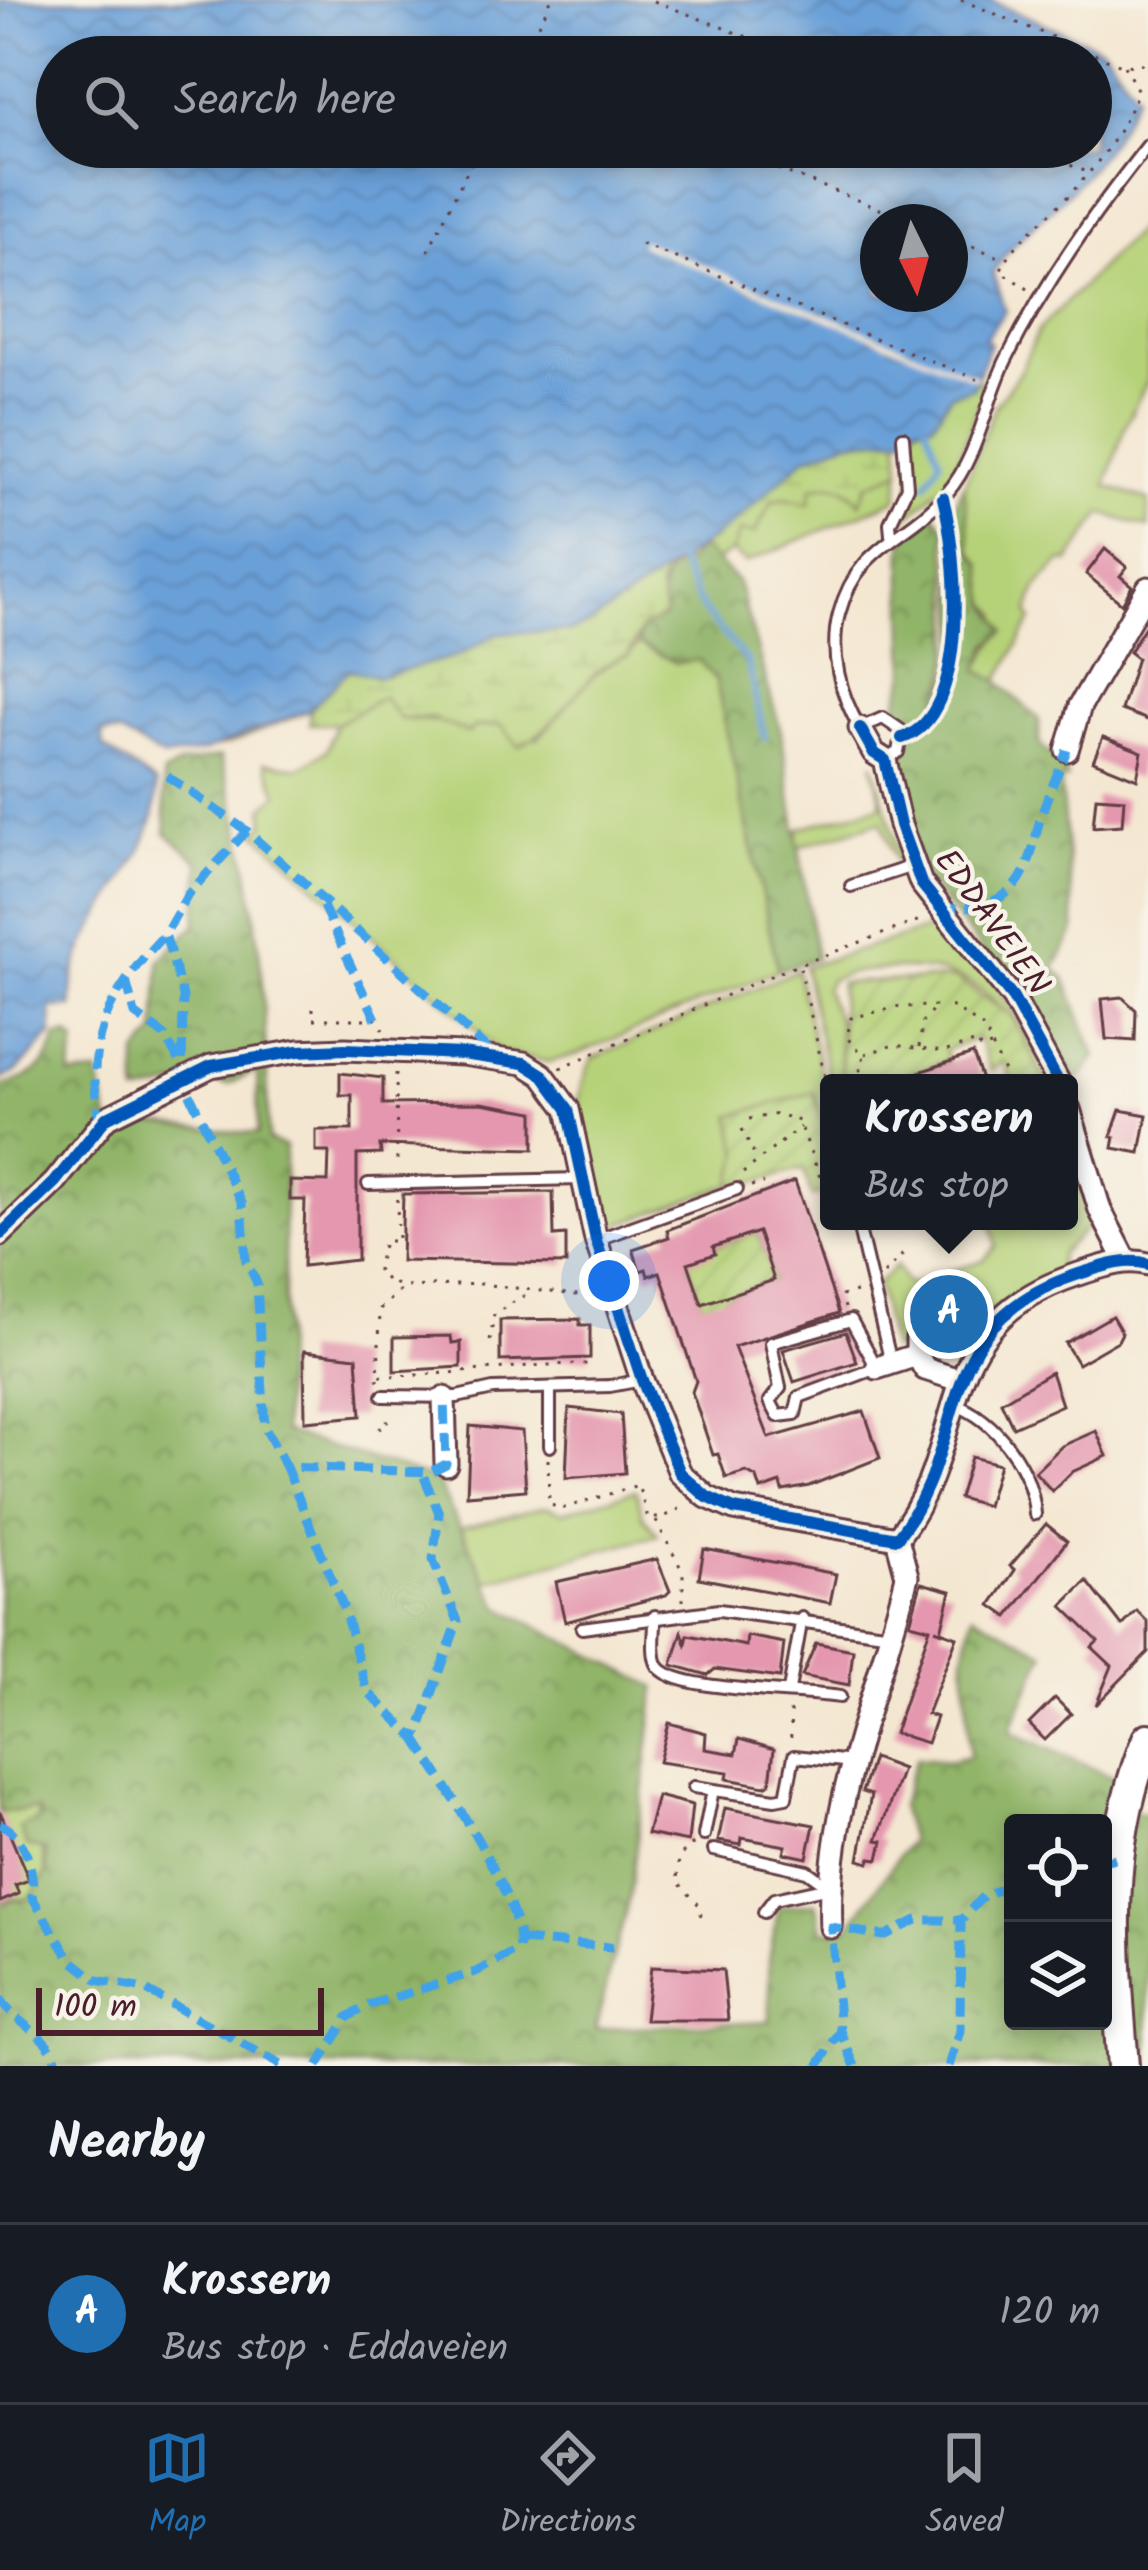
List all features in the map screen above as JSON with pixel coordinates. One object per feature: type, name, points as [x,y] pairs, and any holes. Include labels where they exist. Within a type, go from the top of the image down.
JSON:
[{"type":"main road","points":[[1123,2066],[1113,1885],[1137,1804],[1148,1739]]},
{"type":"street","points":[[1067,750],[1080,706],[1148,588]]},
{"type":"street","name":"EDDAVEIEN","points":[[860,728],[874,753],[885,760],[914,866],[939,909],[1013,998],[1054,1074]]},
{"type":"street","points":[[0,1235],[55,1183],[106,1118],[194,1072],[298,1051],[393,1051],[513,1060],[542,1076],[568,1109],[596,1240],[673,1461],[707,1497],[753,1514],[898,1538]]},
{"type":"street","points":[[831,1927],[830,1887],[854,1762],[907,1576],[898,1538],[918,1510],[959,1380],[988,1332],[1043,1288],[1137,1262],[1100,1210],[1078,1138]]},
{"type":"street","points":[[959,1380],[925,1369],[917,1355],[917,1337],[934,1323],[976,1325],[988,1332]]},
{"type":"street","points":[[884,1366],[917,1355]]},
{"type":"street","points":[[444,1398],[446,1464]]},
{"type":"lane","points":[[885,760],[902,743],[899,726],[883,718],[860,728],[838,672],[836,631],[852,580],[891,535],[931,509],[964,470],[994,385],[1075,240],[1148,145]]},
{"type":"lane","points":[[891,535],[890,523],[907,487],[903,437]]},
{"type":"lane","points":[[851,886],[914,866]]},
{"type":"lane","points":[[368,1184],[581,1179]]},
{"type":"lane","points":[[596,1240],[737,1189]]},
{"type":"lane","points":[[859,1230],[884,1366]]},
{"type":"lane","points":[[799,1397],[795,1414],[778,1416],[770,1401],[779,1388],[771,1343],[847,1319],[884,1366]]},
{"type":"lane","points":[[799,1397],[884,1366]]},
{"type":"lane","points":[[383,1396],[444,1398],[493,1389],[586,1387],[642,1380]]},
{"type":"lane","points":[[550,1388],[550,1446]]},
{"type":"lane","points":[[779,1388],[790,1388],[799,1397]]},
{"type":"lane","points":[[953,1404],[977,1418],[1019,1460],[1029,1474],[1035,1514]]},
{"type":"lane","points":[[582,1628],[684,1611],[802,1618],[891,1634]]},
{"type":"lane","points":[[655,1616],[657,1665],[671,1680],[705,1688],[737,1684],[839,1697]]},
{"type":"lane","points":[[789,1690],[802,1618]]},
{"type":"lane","points":[[694,1786],[766,1800],[786,1796],[794,1756],[854,1762]]},
{"type":"lane","points":[[704,1835],[713,1790]]},
{"type":"lane","points":[[714,1850],[807,1871],[830,1887]]},
{"type":"lane","points":[[764,1912],[774,1899],[830,1887]]},
{"type":"path","points":[[533,36],[551,0]]},
{"type":"path","points":[[961,0],[1050,36]]},
{"type":"path","points":[[654,1],[745,36]]},
{"type":"path","points":[[1112,61],[1124,66],[1148,63]]},
{"type":"path","points":[[1112,144],[1138,91],[1124,66]]},
{"type":"path","points":[[428,251],[469,168]]},
{"type":"path","points":[[776,168],[868,204]]},
{"type":"path","points":[[1078,168],[1088,172]]},
{"type":"path","points":[[1026,289],[1000,271],[1005,260],[1091,168]]},
{"type":"path","points":[[641,244],[994,385]]},
{"type":"path","points":[[968,245],[1005,260]]},
{"type":"path","points":[[542,1076],[799,966],[879,940],[939,909]]},
{"type":"path","points":[[799,966],[824,1074]]},
{"type":"path","points":[[864,1055],[847,1038],[851,1018],[932,1004],[936,1006],[920,1029],[920,1049]]},
{"type":"path","points":[[951,1006],[984,1028],[1006,1074]]},
{"type":"path","points":[[313,1009],[313,1019],[376,1019],[393,1051],[398,1241],[384,1241],[377,1269],[386,1280],[403,1287],[481,1284],[614,1295]]},
{"type":"path","points":[[864,1055],[888,1046],[943,1052],[978,1042],[980,1049],[995,1045]]},
{"type":"path","points":[[859,1074],[864,1055]]},
{"type":"path","points":[[749,1119],[786,1115],[802,1126],[820,1176]]},
{"type":"path","points":[[737,1189],[756,1159],[802,1126]]},
{"type":"path","points":[[742,1130],[756,1159]]},
{"type":"path","points":[[403,1287],[380,1309],[379,1374],[460,1376],[502,1365],[585,1364],[586,1387]]},
{"type":"path","points":[[490,1341],[494,1314],[531,1291]]},
{"type":"path","points":[[388,1424],[393,1432]]},
{"type":"path","points":[[550,1446],[547,1497],[554,1507],[567,1508],[638,1485],[648,1518],[656,1520],[694,1501]]},
{"type":"path","points":[[656,1520],[682,1572],[684,1611]]},
{"type":"path","points":[[789,1690],[794,1756]]},
{"type":"path","points":[[701,1916],[699,1905],[677,1881],[683,1849],[704,1835]]},
{"type":"green space","points":[[1148,219],[1148,380],[1125,426],[1106,486],[1148,500],[1148,528],[1102,513],[1069,562],[1062,561],[1037,587],[1029,612],[1032,620],[998,681],[977,670],[999,635],[998,613],[988,603],[971,551],[964,485],[995,406],[1021,370],[1038,331]]},
{"type":"green space","points":[[976,380],[986,385],[950,479],[902,522],[913,490],[909,435],[916,426],[934,422],[951,394]]},
{"type":"green space","points":[[898,426],[901,470],[867,485],[860,503],[839,486],[812,488],[809,504],[784,498],[772,502],[755,533],[739,532],[732,552],[715,561],[704,549],[697,550],[688,563],[668,570],[659,587],[665,616],[641,629],[628,656],[600,670],[549,725],[519,746],[501,725],[474,727],[468,733],[430,718],[400,719],[383,697],[336,724],[310,724],[310,710],[229,744],[164,758],[694,476]]},
{"type":"green space","points":[[901,470],[897,499],[745,563],[732,552],[732,540],[771,502],[784,498],[809,504],[812,487],[832,485],[860,502],[867,485]]},
{"type":"green space","points":[[964,485],[971,550],[982,564],[988,603],[1006,631],[989,645],[978,670],[998,681],[1039,720],[1039,743],[1060,761],[1067,779],[1060,780],[1075,930],[1054,969],[1065,978],[1096,1057],[1079,1080],[1078,1074],[1069,1074],[1041,1023],[921,874],[895,766],[952,672],[958,633],[953,534]]},
{"type":"green space","points":[[934,513],[945,527],[952,607],[949,664],[929,712],[909,730],[896,708],[906,674],[902,551],[907,532]]},
{"type":"green space","points":[[704,548],[738,583],[781,732],[816,958],[778,970],[716,681],[699,660],[677,663],[638,644],[641,629],[664,616],[662,592],[668,574],[682,559]]},
{"type":"green space","points":[[638,644],[677,663],[699,660],[716,681],[778,970],[578,1054],[548,1062],[501,1052],[257,833],[265,823],[264,807],[278,794],[265,762],[300,768],[327,750],[336,724],[383,697],[401,719],[502,725],[538,738],[592,677],[628,656]]},
{"type":"green space","points":[[220,757],[253,898],[263,995],[268,1140],[285,1147],[283,1432],[436,1480],[500,1607],[656,1687],[630,1895],[595,2029],[770,2021],[769,1960],[779,1907],[816,1903],[823,1931],[848,1928],[910,1840],[900,1806],[916,1758],[950,1761],[970,1756],[964,1655],[973,1614],[1045,1653],[1010,1731],[1114,1778],[1134,1811],[1148,1815],[1148,2066],[0,2066],[0,1902],[29,1899],[46,1874],[46,1850],[27,1846],[20,1828],[41,1817],[38,1810],[0,1812],[0,1087],[37,1071],[57,1037],[68,1035],[76,1042],[70,1076],[98,1074],[111,1128],[147,1123],[258,1134],[257,1070],[228,1085],[203,1080],[137,1095],[137,1055],[156,1033],[160,960],[196,924],[200,862],[166,833],[163,774],[181,764]]},
{"type":"green space","points":[[873,762],[900,857],[896,861],[881,821],[795,848],[800,828],[882,805]]},
{"type":"green space","points":[[939,916],[991,976],[1051,1074],[1041,1074],[1006,1014],[972,984],[925,970],[894,969],[852,973],[829,981],[825,990],[838,1021],[841,1074],[828,1074],[804,967],[925,930]]},
{"type":"green space","points":[[797,970],[821,1074],[820,1112],[814,1092],[732,1116],[745,1145],[735,1183],[608,1228],[598,1223],[579,1118],[584,1077],[593,1058]]},
{"type":"green space","points":[[955,978],[1012,1016],[1041,1074],[1009,1074],[1003,1061],[991,1071],[978,1038],[945,1050],[948,1061],[908,1074],[842,1074],[840,983]]},
{"type":"green space","points":[[814,1092],[820,1112],[820,1195],[812,1196],[803,1169],[743,1186],[732,1183],[740,1154],[731,1116]]},
{"type":"green space","points":[[1086,1181],[1096,1219],[1060,1253],[1056,1274],[994,1312],[951,1299],[931,1305],[907,1328],[899,1348],[891,1349],[877,1284],[896,1266],[906,1283],[913,1284],[983,1260],[996,1246],[993,1230],[1078,1230],[1078,1189]]},
{"type":"green space","points":[[758,1232],[774,1280],[727,1296],[704,1310],[688,1263],[713,1247]]},
{"type":"green space","points":[[636,1490],[643,1516],[658,1535],[487,1581],[461,1528],[546,1506],[563,1512]]},
{"type":"green space","points":[[37,1810],[46,1875],[29,1899],[7,1899],[0,1812]]},
{"type":"water","points":[[0,0],[989,0],[1073,36],[36,36],[36,168],[1090,168],[993,273],[1005,311],[985,338],[990,343],[973,388],[951,394],[934,422],[916,425],[903,437],[849,441],[806,457],[730,526],[591,623],[571,631],[498,633],[460,655],[380,677],[349,670],[309,710],[205,751],[164,758],[121,734],[102,733],[103,747],[156,784],[154,814],[145,843],[83,948],[74,976],[72,1007],[51,1008],[52,1035],[17,1071],[0,1080]]},
{"type":"water","points":[[1112,60],[1136,94],[1121,124],[1112,137]]},
{"type":"pier","points":[[642,240],[977,376],[976,380],[640,245]]},
{"type":"building","points":[[1105,549],[1127,567],[1120,576],[1132,586],[1122,604],[1086,574]]},
{"type":"building","points":[[1148,622],[1148,720],[1121,710],[1137,658],[1129,652]]},
{"type":"building","points":[[1103,737],[1142,752],[1137,779],[1093,761]]},
{"type":"building","points":[[1096,797],[1124,799],[1122,825],[1093,827]]},
{"type":"building","points":[[1122,997],[1136,1010],[1135,1041],[1106,1039],[1102,999]]},
{"type":"building","points":[[973,1054],[980,1074],[914,1074]]},
{"type":"building","points":[[340,1073],[383,1078],[383,1104],[481,1103],[534,1112],[534,1149],[380,1145],[381,1154],[357,1155],[357,1260],[303,1266],[305,1200],[290,1200],[290,1181],[328,1182],[329,1152],[316,1152],[316,1130],[352,1130],[352,1095],[340,1095]]},
{"type":"building","points":[[1120,1110],[1147,1115],[1140,1153],[1113,1148],[1115,1137],[1111,1136]]},
{"type":"building","points":[[795,1181],[839,1313],[734,1347],[769,1438],[864,1411],[880,1458],[809,1486],[783,1491],[781,1483],[761,1490],[757,1478],[746,1472],[726,1478],[718,1454],[713,1455],[692,1392],[696,1381],[660,1272],[648,1276],[646,1269],[640,1271],[633,1249],[669,1237],[667,1230]],"holes":[[[758,1232],[774,1280],[702,1304],[688,1263],[715,1254],[713,1247]]]},
{"type":"building","points":[[553,1192],[554,1236],[566,1235],[566,1264],[401,1261],[403,1194]]},
{"type":"building","points":[[1112,1316],[1122,1333],[1118,1341],[1078,1364],[1065,1343]]},
{"type":"building","points":[[580,1319],[580,1325],[590,1325],[590,1358],[500,1361],[500,1320]]},
{"type":"building","points":[[846,1332],[857,1362],[794,1382],[783,1350]]},
{"type":"building","points":[[451,1336],[452,1343],[461,1342],[461,1367],[394,1371],[394,1337]]},
{"type":"building","points":[[304,1351],[357,1357],[361,1416],[305,1421]]},
{"type":"building","points":[[1051,1372],[1062,1405],[1013,1427],[1001,1402]]},
{"type":"building","points":[[569,1408],[621,1414],[625,1473],[566,1478]]},
{"type":"building","points":[[470,1426],[522,1431],[526,1490],[467,1495]]},
{"type":"building","points":[[1096,1431],[1107,1456],[1072,1472],[1052,1491],[1035,1472],[1062,1446]]},
{"type":"building","points":[[971,1457],[999,1464],[987,1506],[959,1498]]},
{"type":"building","points":[[1046,1524],[1067,1541],[1008,1617],[991,1605],[1015,1570],[1010,1566]]},
{"type":"building","points":[[704,1549],[836,1574],[830,1603],[699,1578]]},
{"type":"building","points":[[657,1559],[670,1591],[666,1595],[565,1622],[556,1582]]},
{"type":"building","points":[[1087,1581],[1122,1626],[1137,1611],[1148,1622],[1148,1652],[1096,1705],[1112,1666],[1092,1647],[1098,1641],[1062,1606]]},
{"type":"building","points":[[921,1583],[951,1591],[941,1631],[935,1629],[957,1637],[927,1714],[936,1717],[927,1743],[894,1733],[930,1628],[910,1623]]},
{"type":"building","points":[[682,1632],[686,1644],[688,1635],[746,1646],[747,1636],[784,1643],[780,1678],[715,1669],[708,1675],[672,1665]]},
{"type":"building","points":[[816,1643],[853,1650],[849,1685],[802,1676]]},
{"type":"building","points":[[1055,1698],[1071,1714],[1045,1740],[1029,1724]]},
{"type":"building","points":[[669,1723],[706,1733],[705,1749],[736,1754],[739,1739],[774,1749],[770,1783],[727,1779],[728,1772],[659,1762]]},
{"type":"building","points":[[873,1758],[902,1769],[877,1840],[883,1841],[879,1859],[871,1858],[869,1863],[859,1860],[871,1795],[862,1792]]},
{"type":"building","points":[[657,1796],[692,1805],[688,1842],[647,1834]]},
{"type":"building","points":[[725,1808],[814,1825],[807,1858],[784,1853],[786,1846],[742,1838],[741,1845],[718,1841]]},
{"type":"building","points":[[0,1811],[29,1880],[15,1885],[19,1894],[0,1902]]},
{"type":"building","points":[[651,1967],[723,1970],[728,2020],[645,2020]]},
{"type":"waterway","points":[[926,424],[940,460],[926,484]]},
{"type":"waterway","points":[[678,560],[703,610],[747,661],[765,738]]},
{"type":"waterway","points":[[673,2066],[686,2066]]},
{"type":"marked path","points":[[939,909],[980,905],[1008,893],[1017,883],[1067,750]]},
{"type":"marked path","points":[[167,776],[247,831],[497,1058]]},
{"type":"marked path","points":[[247,831],[188,894],[165,934],[183,996],[182,1078],[242,1203],[246,1261],[257,1283],[265,1428],[286,1467],[430,1472],[446,1464],[444,1398]]},
{"type":"marked path","points":[[323,906],[376,1019]]},
{"type":"marked path","points":[[100,1124],[95,1067],[105,1020],[129,977],[165,934]]},
{"type":"marked path","points":[[126,981],[135,1014],[164,1035],[182,1066]]},
{"type":"marked path","points":[[286,1467],[344,1609],[367,1691],[416,1739],[458,1621],[433,1560],[439,1513],[422,1472]]},
{"type":"marked path","points":[[318,2066],[348,2017],[369,2005],[476,1972],[518,1949],[518,1930],[497,1876],[416,1739]]},
{"type":"marked path","points":[[0,1824],[22,1845],[30,1866],[32,1897],[70,1959],[97,1980],[144,1989],[283,2066]]},
{"type":"marked path","points":[[949,2066],[960,2031],[961,1920],[984,1895],[1004,1888]]},
{"type":"marked path","points":[[855,2066],[840,2031],[831,1927],[884,1936],[917,1920],[961,1920]]},
{"type":"marked path","points":[[521,1940],[613,1947]]},
{"type":"marked path","points":[[0,1998],[48,2045],[58,2066]]},
{"type":"marked path","points":[[818,2066],[840,2031]]},
{"type":"cycle path","points":[[902,738],[924,724],[940,699],[949,667],[955,592],[943,498]]},
{"type":"cycle path","points":[[860,728],[874,753],[885,760],[900,825],[921,883],[1013,998],[1054,1074]]},
{"type":"cycle path","points":[[0,1235],[55,1182],[106,1118],[211,1066],[298,1051],[345,1049],[462,1054],[524,1063],[543,1075],[568,1109],[596,1240],[642,1380],[680,1473],[707,1497],[734,1509],[897,1538],[921,1501],[973,1355],[995,1324],[1028,1297],[1076,1275],[1121,1263],[1148,1264]]},
{"type":"place","name":"Krossern","points":[[949,1314]]}]
